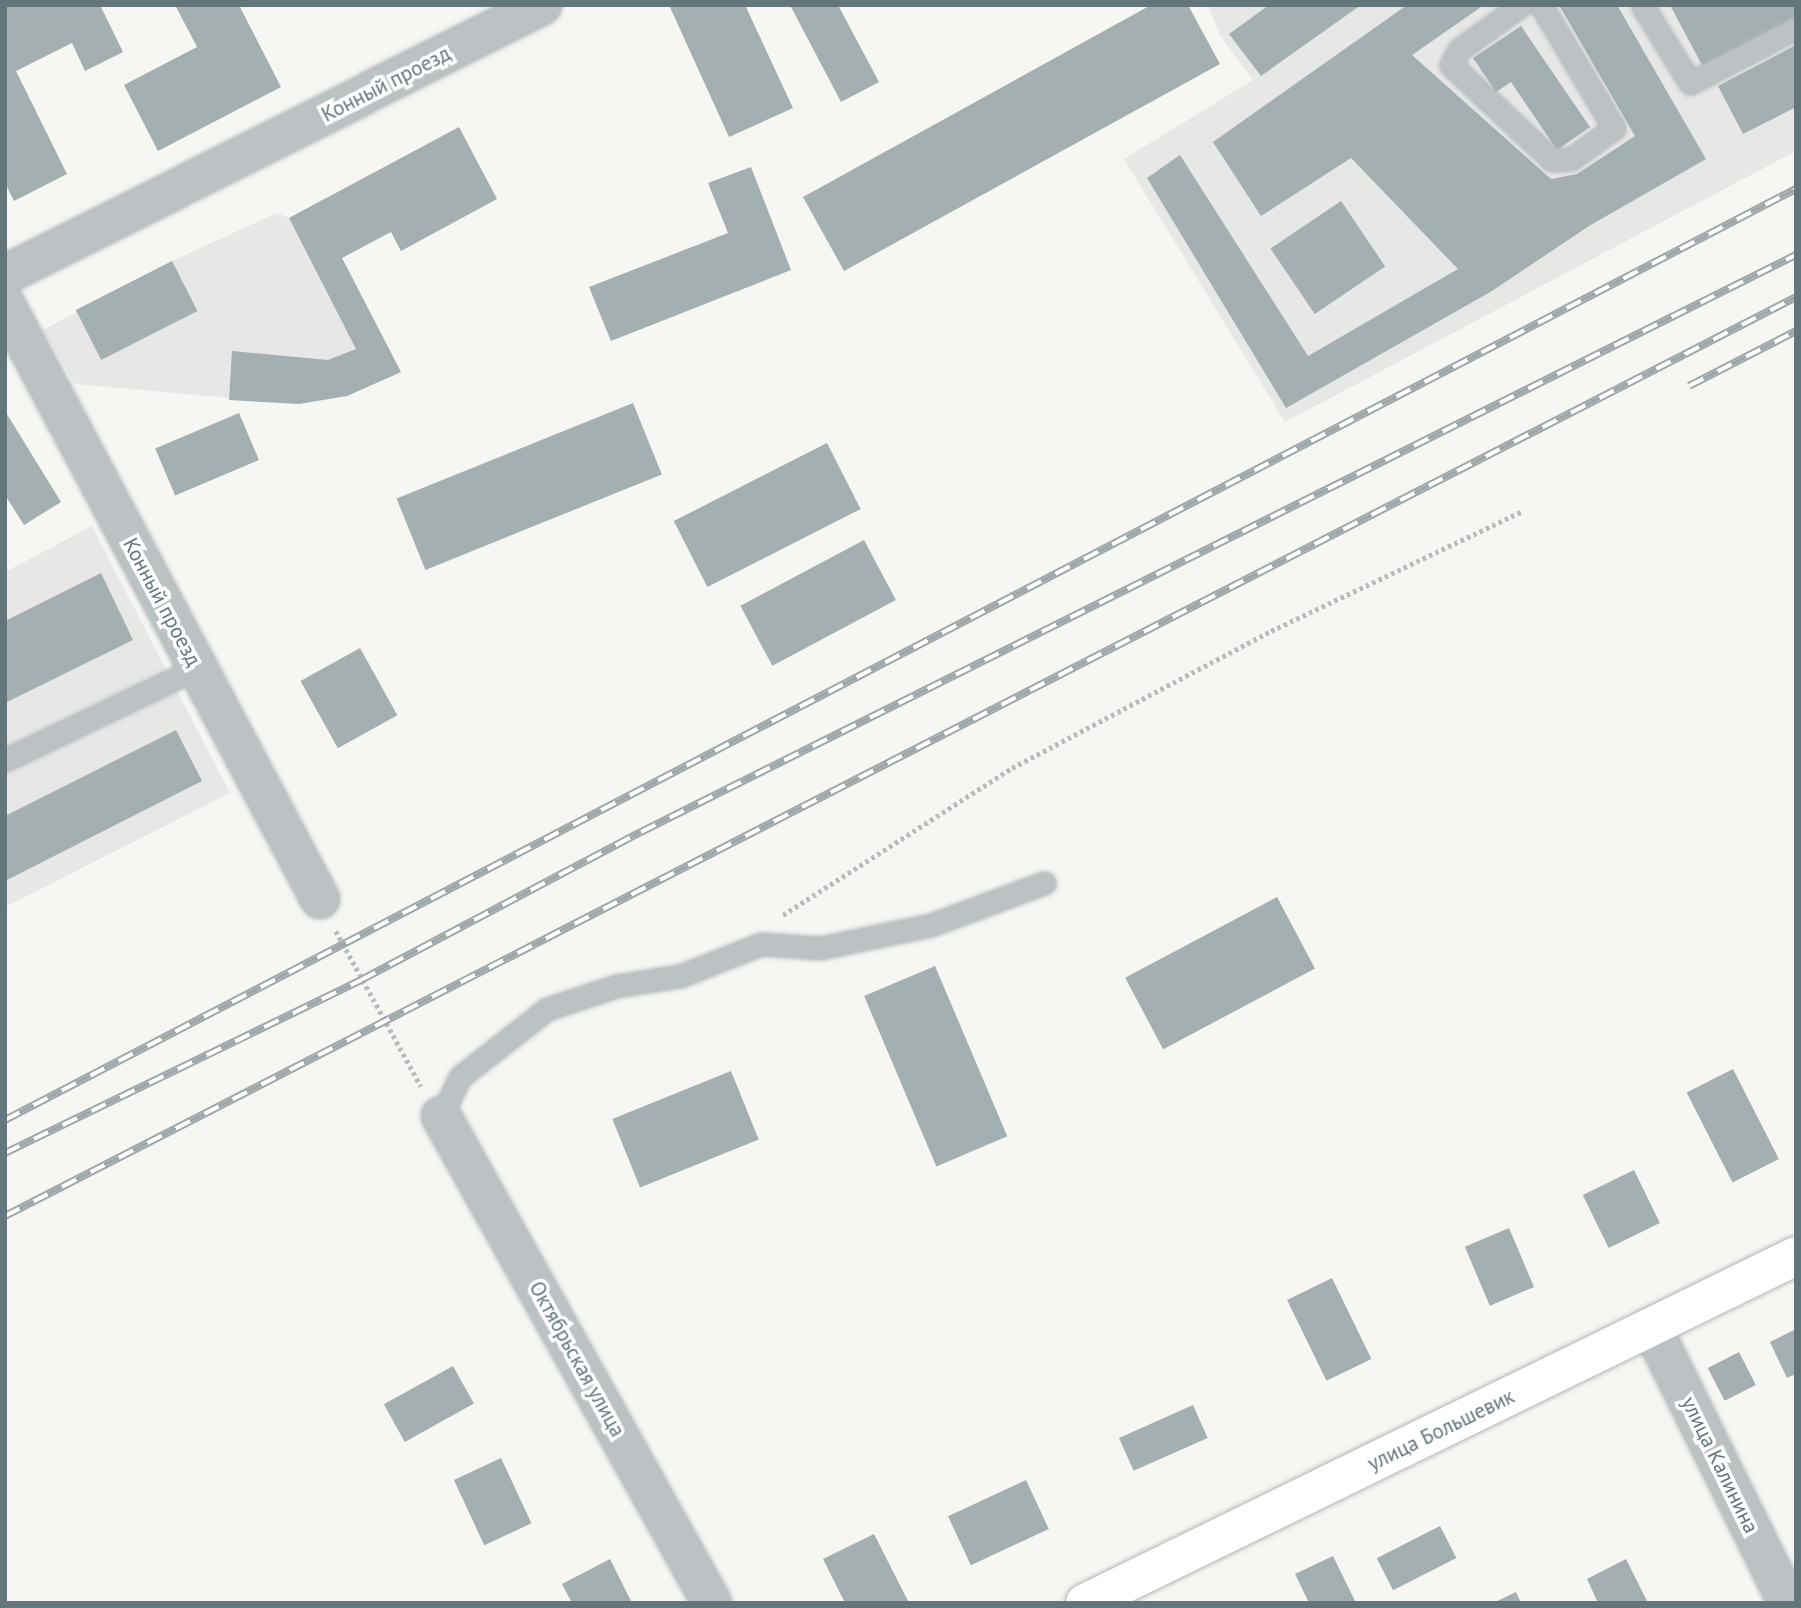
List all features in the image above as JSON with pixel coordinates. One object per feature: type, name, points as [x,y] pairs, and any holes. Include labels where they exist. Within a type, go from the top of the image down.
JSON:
[{"type":"main road","name":"улица Большевик","points":[[1085,1603],[1796,1256]]},
{"type":"street","name":"Конный проезд","points":[[5,275],[542,5]]},
{"type":"street","name":"Конный проезд","points":[[8,316],[320,899]]},
{"type":"street","name":"Октябрьская улица","points":[[441,1116],[712,1603]]},
{"type":"street","name":"улица Калинина","points":[[1652,1328],[1788,1603]]},
{"type":"lane","points":[[1521,5],[1459,50],[1451,65],[1552,160],[1571,159],[1614,128],[1541,5]]},
{"type":"lane","points":[[1642,5],[1690,83],[1796,28]]},
{"type":"lane","points":[[5,760],[197,668]]},
{"type":"lane","points":[[441,1116],[460,1077],[547,1009],[616,986],[680,975],[761,944],[820,948],[931,925],[1044,883]]},
{"type":"path","points":[[761,944],[788,908],[1012,768],[1271,631],[1521,512]]},
{"type":"path","points":[[320,899],[398,1051],[441,1116]]},
{"type":"shaded area","points":[[1208,5],[1796,5],[1796,151],[1285,422],[1124,159],[1253,80],[1220,35]]},
{"type":"shaded area","points":[[327,197],[355,251],[342,258],[401,372],[347,396],[299,404],[75,384],[43,330],[172,261],[277,213],[289,218]]},
{"type":"shaded area","points":[[92,526],[230,793],[5,907],[5,572]]},
{"type":"building","points":[[5,5],[100,5],[123,52],[85,71],[72,43],[16,71],[67,174],[14,201],[5,183]]},
{"type":"building","points":[[175,5],[239,5],[281,87],[158,151],[124,85],[197,47]]},
{"type":"building","points":[[669,5],[745,5],[793,108],[729,137]]},
{"type":"building","points":[[790,5],[838,5],[879,82],[841,102]]},
{"type":"building","points":[[1151,5],[1188,5],[1220,64],[844,271],[803,197]]},
{"type":"building","points":[[1269,5],[1361,5],[1261,76],[1229,34]]},
{"type":"building","points":[[1407,5],[1484,5],[1412,55],[1551,179],[1577,174],[1635,136],[1559,5],[1617,5],[1706,159],[1589,226],[1492,291],[1286,408],[1147,178],[1180,155],[1308,356],[1458,269],[1351,158],[1261,216],[1213,142]]},
{"type":"building","points":[[1670,5],[1796,5],[1796,18],[1703,67]]},
{"type":"building","points":[[1521,26],[1590,127],[1557,150],[1511,82],[1496,92],[1473,58]]},
{"type":"building","points":[[1796,45],[1796,107],[1743,134],[1718,86]]},
{"type":"building","points":[[459,127],[497,199],[401,251],[391,232],[342,258],[401,372],[347,396],[299,404],[229,400],[232,351],[328,360],[356,349],[289,218]]},
{"type":"building","points":[[751,167],[791,270],[611,341],[589,287],[728,233],[708,183]]},
{"type":"building","points":[[1341,201],[1385,266],[1315,314],[1271,249]]},
{"type":"building","points":[[172,261],[197,311],[101,360],[76,310]]},
{"type":"building","points":[[633,403],[662,474],[425,570],[397,499]]},
{"type":"building","points":[[5,411],[61,502],[24,525],[5,495]]},
{"type":"building","points":[[239,413],[259,460],[175,496],[155,449]]},
{"type":"building","points":[[827,443],[861,509],[707,587],[674,521]]},
{"type":"building","points":[[864,540],[896,600],[772,666],[740,606]]},
{"type":"building","points":[[101,573],[133,640],[5,703],[5,621]]},
{"type":"building","points":[[360,648],[397,715],[338,748],[301,681]]},
{"type":"building","points":[[176,730],[202,781],[5,881],[5,816]]},
{"type":"building","points":[[1277,897],[1315,969],[1163,1049],[1125,978]]},
{"type":"building","points":[[935,966],[1007,1136],[936,1166],[864,996]]},
{"type":"building","points":[[1733,1069],[1779,1159],[1733,1183],[1687,1093]]},
{"type":"building","points":[[731,1071],[759,1140],[640,1188],[612,1119]]},
{"type":"building","points":[[1634,1170],[1660,1223],[1609,1248],[1583,1195]]},
{"type":"building","points":[[1509,1228],[1534,1287],[1490,1306],[1465,1247]]},
{"type":"building","points":[[1332,1278],[1371,1359],[1327,1381],[1287,1300]]},
{"type":"building","points":[[1796,1329],[1796,1374],[1787,1378],[1770,1342]]},
{"type":"building","points":[[1739,1352],[1756,1385],[1725,1401],[1708,1368]]},
{"type":"building","points":[[453,1366],[474,1404],[405,1442],[384,1404]]},
{"type":"building","points":[[1193,1405],[1208,1438],[1134,1471],[1119,1438]]},
{"type":"building","points":[[501,1458],[531,1523],[484,1545],[454,1480]]},
{"type":"building","points":[[1026,1480],[1049,1529],[971,1565],[948,1516]]},
{"type":"building","points":[[1440,1526],[1456,1558],[1393,1590],[1377,1558]]},
{"type":"building","points":[[874,1534],[909,1603],[845,1603],[823,1559]]},
{"type":"building","points":[[1333,1556],[1356,1603],[1309,1603],[1295,1574]]},
{"type":"building","points":[[610,1559],[632,1603],[572,1603],[562,1584]]},
{"type":"building","points":[[1626,1559],[1648,1603],[1598,1603],[1587,1579]]},
{"type":"building","points":[[1516,1592],[1521,1603],[1493,1603]]},
{"type":"railway","points":[[5,1120],[1796,189]]},
{"type":"railway","points":[[5,1153],[361,980],[641,832],[1796,255]]},
{"type":"railway","points":[[5,1216],[1796,297]]},
{"type":"railway","points":[[1689,386],[1796,331]]}]
